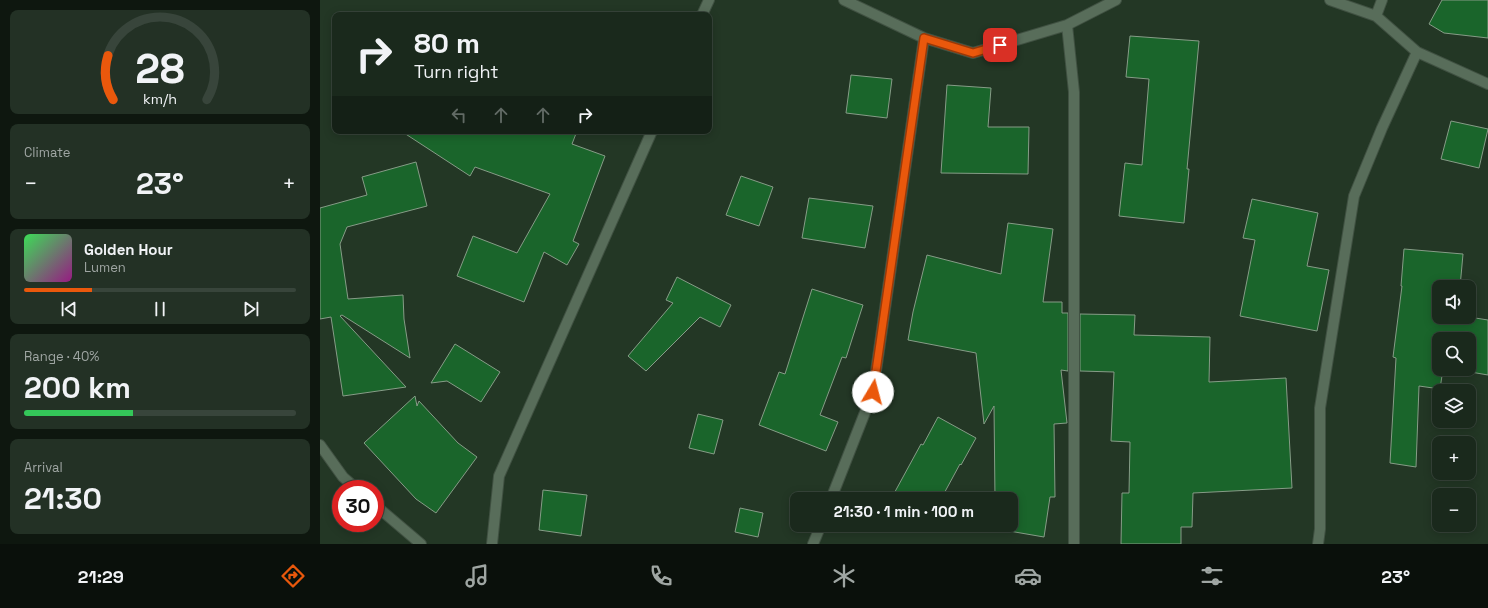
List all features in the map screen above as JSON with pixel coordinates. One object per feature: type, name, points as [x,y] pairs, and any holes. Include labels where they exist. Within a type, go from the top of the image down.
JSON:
[{"type":"street","points":[[703,12],[709,0]]},
{"type":"street","points":[[844,0],[924,38],[973,53],[1067,25],[1116,0]]},
{"type":"street","points":[[1330,0],[1376,16],[1416,52],[1488,84]]},
{"type":"street","points":[[1376,16],[1382,0]]},
{"type":"street","points":[[1067,25],[1074,92],[1074,544]]},
{"type":"street","points":[[834,492],[873,392],[924,38]]},
{"type":"street","points":[[1318,544],[1320,529],[1320,408],[1354,196],[1416,52]]},
{"type":"street","points":[[492,544],[499,476],[651,134]]},
{"type":"street","points":[[320,445],[346,480]]},
{"type":"street","points":[[384,513],[421,544]]},
{"type":"street","points":[[813,544],[818,532]]},
{"type":"building","points":[[1442,0],[1488,0],[1488,38],[1444,33],[1429,24]]},
{"type":"building","points":[[1130,36],[1199,41],[1187,169],[1189,169],[1184,223],[1119,216],[1125,163],[1142,165],[1149,79],[1126,77]]},
{"type":"building","points":[[851,75],[892,79],[887,118],[846,113]]},
{"type":"building","points":[[947,85],[991,88],[988,127],[1029,127],[1028,174],[941,173]]},
{"type":"building","points":[[1451,121],[1488,129],[1479,168],[1441,159]]},
{"type":"building","points":[[406,134],[576,134],[572,144],[605,156],[573,241],[579,244],[567,265],[544,252],[524,302],[457,276],[473,236],[517,253],[550,194],[475,167],[470,176]]},
{"type":"building","points":[[416,162],[427,206],[347,227],[340,244],[348,299],[403,295],[404,319],[410,358],[342,315],[340,316],[406,387],[343,396],[331,317],[320,319],[320,208],[367,195],[362,177]]},
{"type":"building","points":[[741,176],[773,187],[759,226],[726,215]]},
{"type":"building","points":[[809,198],[873,206],[865,248],[802,238]]},
{"type":"building","points":[[1252,199],[1318,213],[1307,266],[1329,270],[1317,331],[1240,316],[1255,240],[1243,238]]},
{"type":"building","points":[[1008,223],[1053,229],[1043,302],[1062,302],[1062,313],[1068,313],[1068,371],[1061,370],[1067,423],[1054,424],[1055,497],[1050,497],[1044,537],[1015,532],[1018,532],[1018,492],[995,492],[994,406],[984,424],[976,353],[908,340],[913,312],[927,255],[1001,274]]},
{"type":"building","points":[[1404,249],[1463,254],[1461,280],[1432,280],[1432,324],[1476,324],[1476,318],[1488,320],[1488,375],[1476,373],[1476,332],[1432,332],[1432,376],[1442,376],[1441,384],[1432,384],[1432,388],[1419,386],[1416,467],[1390,463],[1396,358],[1393,357]]},
{"type":"building","points":[[677,277],[731,305],[720,327],[700,317],[646,371],[628,356],[673,303],[666,300]]},
{"type":"building","points":[[812,289],[863,305],[846,358],[842,357],[820,415],[838,422],[826,451],[759,425],[779,372],[785,374]]},
{"type":"building","points":[[1080,314],[1135,315],[1134,335],[1210,337],[1209,382],[1286,378],[1292,488],[1193,493],[1192,527],[1181,527],[1181,544],[1121,544],[1122,493],[1129,493],[1130,442],[1111,441],[1114,372],[1080,371]]},
{"type":"building","points":[[455,344],[500,372],[481,402],[447,381],[431,383]]},
{"type":"building","points":[[415,396],[417,406],[419,401],[458,443],[477,457],[436,513],[416,499],[364,443]]},
{"type":"building","points":[[698,414],[723,420],[714,454],[689,448]]},
{"type":"building","points":[[938,417],[976,438],[945,492],[895,492],[921,444],[923,445]]},
{"type":"building","points":[[543,490],[587,495],[581,536],[539,530]]},
{"type":"building","points":[[740,508],[763,513],[758,537],[735,532]]},
{"type":"route","points":[[873,392],[924,38],[973,53],[1000,45]]}]
